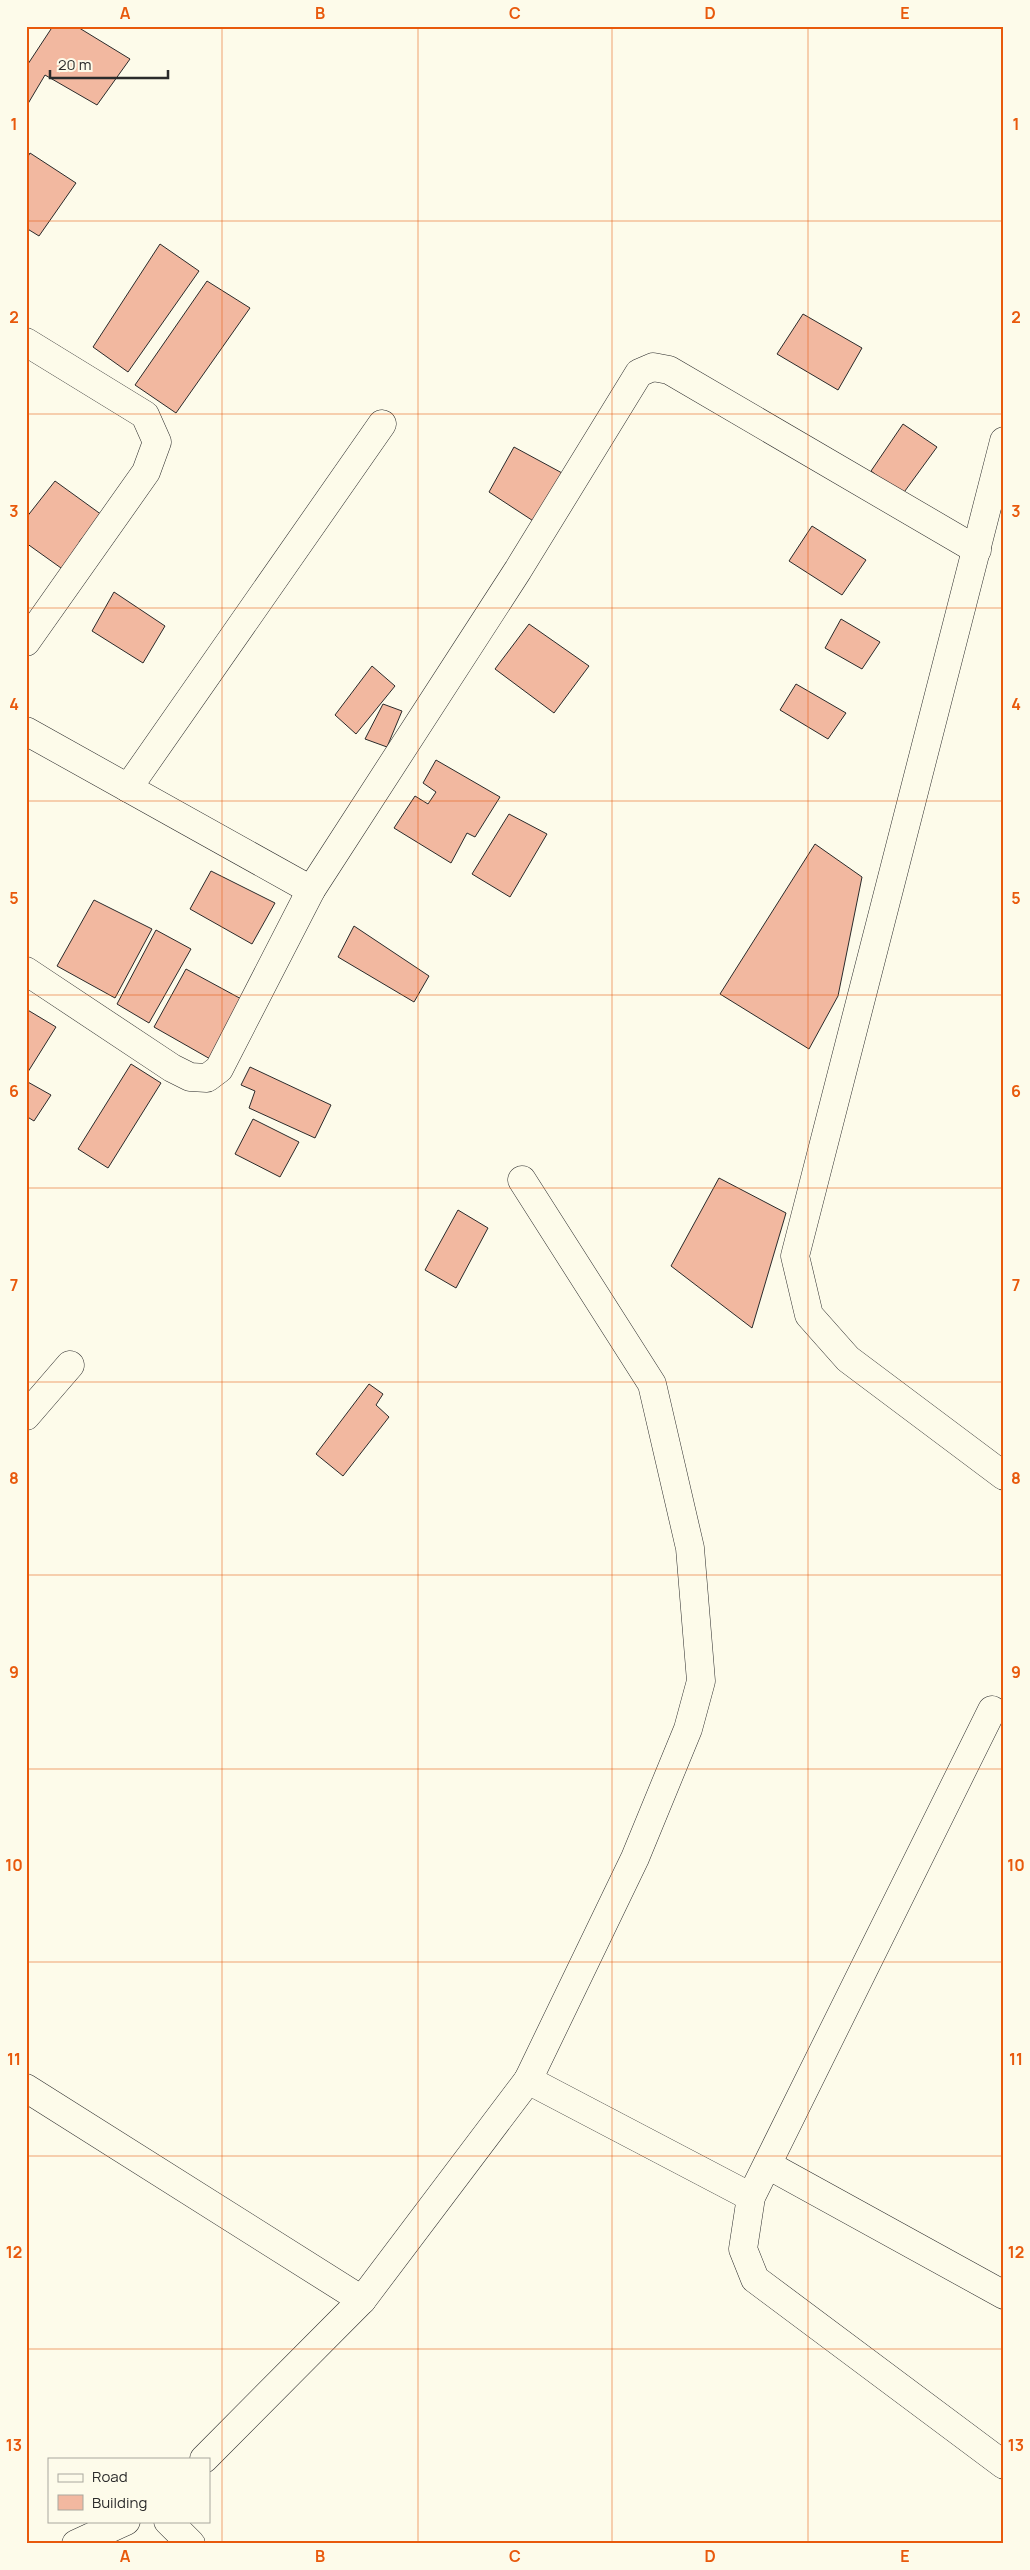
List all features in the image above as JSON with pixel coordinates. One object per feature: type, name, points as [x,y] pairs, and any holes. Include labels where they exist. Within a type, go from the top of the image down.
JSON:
[{"type":"street","points":[[26,342],[145,415],[157,442],[146,472],[26,642]]},
{"type":"street","points":[[26,971],[172,1068],[190,1077],[207,1078],[219,1069],[311,890],[518,570],[639,373],[653,367],[670,370],[977,550]]},
{"type":"street","points":[[128,788],[382,424]]},
{"type":"street","points":[[1004,440],[795,1256],[808,1315],[848,1359],[1004,1476]]},
{"type":"street","points":[[26,731],[311,890]]},
{"type":"street","points":[[205,2458],[362,2300],[528,2080],[634,1858],[688,1729],[701,1680],[690,1548],[652,1384],[522,1180]]},
{"type":"street","points":[[26,1416],[70,1365]]},
{"type":"street","points":[[992,1710],[751,2198],[743,2248],[755,2279],[1004,2465]]},
{"type":"street","points":[[528,2080],[751,2198]]},
{"type":"street","points":[[26,2088],[362,2300]]},
{"type":"street","points":[[768,2164],[1004,2295]]},
{"type":"street","points":[[76,2544],[124,2522]]},
{"type":"street","points":[[169,2522],[191,2544]]},
{"type":"building","points":[[53,26],[76,26],[130,59],[97,105],[45,75],[26,107],[26,67]]},
{"type":"building","points":[[30,153],[76,183],[39,236],[26,228],[26,160]]},
{"type":"building","points":[[160,244],[199,271],[128,372],[93,347]]},
{"type":"building","points":[[207,281],[250,308],[176,413],[135,385]]},
{"type":"building","points":[[803,314],[862,348],[838,390],[777,354]]},
{"type":"building","points":[[903,424],[937,447],[902,495],[871,471]]},
{"type":"building","points":[[514,447],[575,480],[544,528],[489,492]]},
{"type":"building","points":[[55,481],[102,515],[79,542],[86,548],[68,573],[26,543],[26,518]]},
{"type":"building","points":[[812,526],[866,560],[842,595],[789,561]]},
{"type":"building","points":[[114,592],[165,626],[143,663],[92,631]]},
{"type":"building","points":[[841,619],[880,642],[862,669],[825,648]]},
{"type":"building","points":[[529,624],[589,666],[554,713],[495,669]]},
{"type":"building","points":[[372,666],[395,686],[356,734],[335,715]]},
{"type":"building","points":[[796,684],[846,713],[828,739],[780,710]]},
{"type":"building","points":[[383,704],[402,711],[387,747],[365,739]]},
{"type":"building","points":[[436,760],[500,797],[475,837],[467,833],[451,863],[394,828],[415,796],[428,804],[436,792],[423,783]]},
{"type":"building","points":[[509,814],[547,834],[510,897],[472,874]]},
{"type":"building","points":[[815,844],[862,877],[838,996],[809,1049],[720,994]]},
{"type":"building","points":[[211,871],[275,903],[252,944],[190,909]]},
{"type":"building","points":[[94,900],[152,929],[115,998],[57,966]]},
{"type":"building","points":[[354,926],[429,976],[414,1002],[338,957]]},
{"type":"building","points":[[156,930],[191,949],[149,1023],[117,1004]]},
{"type":"building","points":[[186,969],[245,1001],[212,1060],[154,1027]]},
{"type":"building","points":[[26,1009],[56,1027],[26,1075]]},
{"type":"building","points":[[131,1064],[161,1083],[108,1168],[78,1149]]},
{"type":"building","points":[[250,1067],[331,1105],[315,1138],[249,1108],[255,1091],[241,1085]]},
{"type":"building","points":[[26,1081],[51,1095],[34,1121],[26,1116]]},
{"type":"building","points":[[253,1119],[299,1142],[280,1177],[235,1154]]},
{"type":"building","points":[[719,1178],[786,1213],[752,1328],[671,1266]]},
{"type":"building","points":[[458,1210],[488,1228],[456,1288],[425,1270]]},
{"type":"building","points":[[369,1384],[383,1394],[376,1405],[389,1417],[343,1476],[316,1454]]}]
